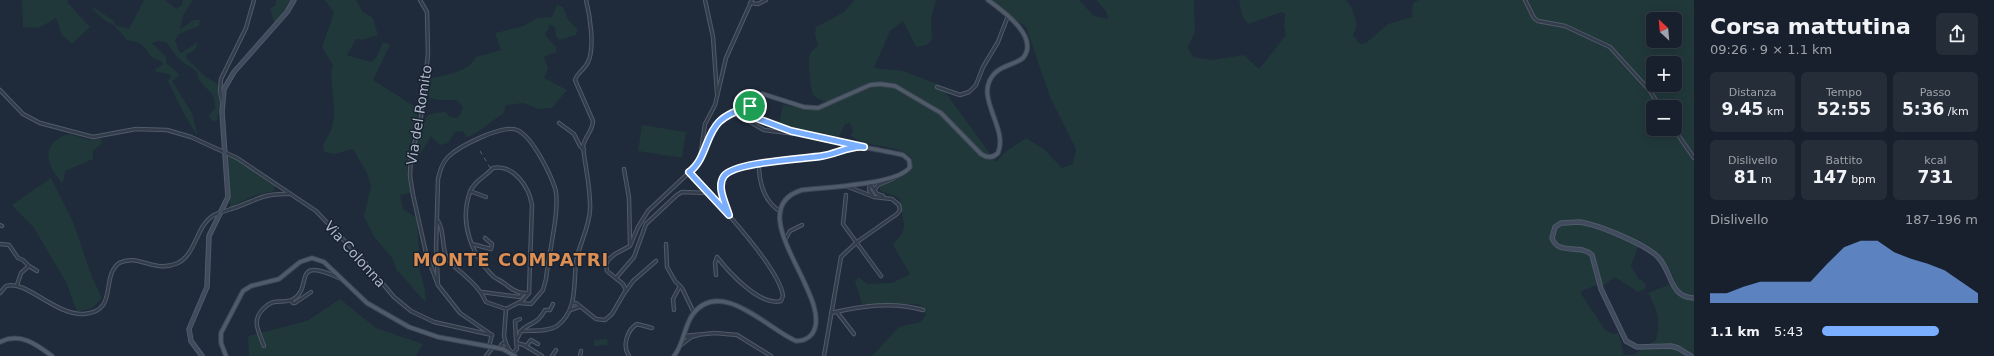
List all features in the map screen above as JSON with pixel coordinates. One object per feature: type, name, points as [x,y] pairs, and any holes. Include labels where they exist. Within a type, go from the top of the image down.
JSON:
[{"type":"main road","points":[[674,356],[681,346],[694,313],[709,303],[730,303],[745,308],[792,339],[802,341],[809,338],[815,327],[814,307],[784,240],[780,227],[781,212],[787,199],[793,194],[802,190],[870,183],[900,175],[906,172],[910,167],[910,162],[905,156],[800,134],[758,119],[751,112],[750,106],[754,98],[762,94],[814,108],[824,106],[871,85],[881,84],[895,86],[941,113],[983,155],[989,157],[994,156],[999,151],[1000,142],[988,97],[989,83],[992,76],[998,70],[1022,58],[1027,49],[1027,42],[1023,34],[1008,15],[988,0]]},
{"type":"main road","points":[[226,356],[221,341],[221,333],[241,295],[247,288],[279,280],[299,263],[310,258],[322,261],[338,278],[369,305],[413,328],[438,337],[492,347],[502,347],[514,355]]},
{"type":"main road","points":[[0,342],[12,338],[26,340],[52,356]]},
{"type":"street","points":[[202,356],[191,341],[189,328],[206,290],[208,238],[228,196],[223,104],[220,90],[221,79],[246,28],[254,0]]},
{"type":"street","points":[[223,104],[225,87],[233,73],[287,12],[294,0]]},
{"type":"street","name":"Via del Romito","points":[[420,0],[427,12],[428,54],[420,125],[413,143],[410,158],[411,183],[415,207],[426,253],[438,285],[460,313],[492,335]]},
{"type":"street","points":[[519,334],[521,331],[554,328],[562,322],[574,296],[577,258],[589,218],[588,181],[584,150],[585,139],[592,127],[593,120],[577,87],[575,79],[588,62],[591,51],[586,0]]},
{"type":"street","points":[[705,0],[713,37],[717,95]]},
{"type":"street","points":[[698,164],[706,124],[714,109],[727,54],[751,2],[758,4],[766,0]]},
{"type":"street","points":[[1525,0],[1534,18],[1565,26],[1610,47],[1650,91],[1656,100]]},
{"type":"street","points":[[937,88],[960,95],[973,90],[998,42],[1008,15]]},
{"type":"street","name":"Via Colonna","points":[[0,90],[23,114],[40,124],[93,137],[135,129],[166,130],[191,137],[226,153],[244,162],[324,219],[362,258],[394,297],[411,311],[434,322],[492,335]]},
{"type":"street","points":[[626,293],[625,286],[607,271],[607,262],[615,254],[630,246],[638,226],[648,211],[698,164],[715,126],[729,114],[750,106]]},
{"type":"street","points":[[729,114],[740,116],[764,130],[800,134]]},
{"type":"street","points":[[559,123],[574,133],[580,146],[584,150]]},
{"type":"street","points":[[438,285],[436,248],[438,221],[438,179],[440,171],[448,157],[477,140],[507,128],[518,130],[527,136],[551,177],[556,189],[558,203],[543,290],[531,304],[520,303]]},
{"type":"street","points":[[1679,136],[1694,158]]},
{"type":"street","points":[[729,215],[723,196],[722,180],[731,170],[758,164],[822,156],[856,147],[864,147]]},
{"type":"street","points":[[438,221],[444,251],[448,260],[452,266],[481,291],[486,302],[506,309],[520,303],[529,293],[528,265],[532,205],[527,189],[518,177],[506,168],[493,168],[475,184],[470,191],[466,223],[471,244],[483,264],[494,277],[510,288],[523,293],[529,293]]},
{"type":"street","points":[[624,169],[629,198],[630,246]]},
{"type":"street","points":[[759,169],[760,183],[768,199],[781,212]]},
{"type":"street","points":[[689,172],[729,215],[774,275],[780,285],[783,296],[780,300],[774,301],[756,295],[734,277],[717,257],[715,263],[716,275]]},
{"type":"street","points":[[876,192],[878,185],[900,175]]},
{"type":"street","points":[[824,356],[840,260],[845,252],[857,242],[897,214],[900,210],[895,198],[879,196],[870,183]]},
{"type":"street","points":[[870,183],[868,186],[869,191],[877,198]]},
{"type":"street","points":[[841,186],[877,198],[892,199],[899,205]]},
{"type":"street","points":[[470,191],[486,197]]},
{"type":"street","points":[[616,278],[634,257],[646,224],[659,211],[682,192],[708,193]]},
{"type":"street","points":[[0,293],[7,285],[17,285],[63,311],[77,314],[93,312],[105,303],[111,274],[118,264],[133,260],[160,267],[180,262],[186,256],[207,221],[216,213],[232,209],[262,196],[290,194]]},
{"type":"street","points":[[846,195],[843,223],[881,276]]},
{"type":"street","points":[[716,201],[721,202],[723,196]]},
{"type":"street","points":[[1691,356],[1678,348],[1671,346],[1637,347],[1626,341],[1601,289],[1592,255],[1581,248],[1563,249],[1557,246],[1552,238],[1556,226],[1567,222],[1590,224],[1648,250],[1663,263],[1679,294],[1686,298],[1694,298]]},
{"type":"street","points":[[784,240],[790,231],[802,225]]},
{"type":"street","points":[[471,244],[491,249],[492,244],[485,238]]},
{"type":"street","points":[[0,244],[9,245],[18,258],[37,270]]},
{"type":"street","points":[[666,244],[667,267],[675,281],[682,288],[694,313]]},
{"type":"street","points":[[574,296],[580,306],[596,319],[605,320],[612,314],[633,281],[656,261]]},
{"type":"street","points":[[17,285],[21,273],[29,266]]},
{"type":"street","points":[[264,346],[256,325],[258,316],[271,303],[291,300],[300,291],[305,276],[310,271],[318,269],[338,278]]},
{"type":"street","points":[[674,310],[673,299],[680,286]]},
{"type":"street","points":[[481,291],[520,297],[523,293]]},
{"type":"street","points":[[291,300],[295,303],[311,292]]},
{"type":"street","points":[[572,303],[573,306],[580,306]]},
{"type":"street","points":[[514,355],[519,334],[525,326],[537,322],[544,310],[550,310],[553,304]]},
{"type":"street","points":[[568,311],[580,306]]},
{"type":"street","points":[[832,313],[862,306],[897,306],[923,310]]},
{"type":"street","points":[[502,347],[506,309]]},
{"type":"street","points":[[836,312],[854,334]]},
{"type":"street","points":[[517,342],[515,321],[520,319]]},
{"type":"street","points":[[629,356],[626,351],[626,340],[634,326],[637,324],[652,328]]},
{"type":"street","points":[[687,328],[688,332],[693,335]]},
{"type":"street","points":[[684,336],[688,338],[693,335],[715,333],[737,335],[771,356]]},
{"type":"street","points":[[486,356],[492,347],[492,335]]},
{"type":"street","points":[[681,346],[693,335]]},
{"type":"street","points":[[504,336],[507,345],[514,355]]},
{"type":"street","points":[[526,346],[531,340],[538,344]]},
{"type":"street","points":[[517,342],[542,356]]},
{"type":"street","points":[[502,347],[503,343],[507,345]]},
{"type":"street","points":[[502,347],[506,348],[507,345]]},
{"type":"street","points":[[552,356],[556,350]]},
{"type":"street","points":[[580,356],[581,351]]},
{"type":"green space","points":[[22,0],[68,0],[67,2],[90,27],[72,44],[62,35],[56,18],[39,28],[23,27]]},
{"type":"green space","points":[[144,0],[165,0],[176,9],[182,5],[183,0],[193,0],[183,16],[180,29],[194,20],[200,20],[199,26],[179,34],[175,40],[181,53],[198,42],[195,50],[186,55],[186,58],[206,77],[217,83],[220,108],[217,117],[218,120],[213,121],[209,117],[211,112],[215,109],[214,98],[199,79],[196,71],[185,64],[166,42],[158,41],[152,43],[166,57],[166,63],[180,75],[172,81],[192,113],[198,137],[184,114],[168,81],[171,76],[169,74],[156,72],[155,69],[164,64],[161,61],[151,57],[147,50],[139,43],[127,40],[113,24],[107,22],[92,9],[93,7],[114,21],[115,25],[129,29]]},
{"type":"green space","points":[[276,0],[293,0],[274,23],[270,8],[275,6]]},
{"type":"green space","points":[[325,0],[356,0],[363,12],[373,18],[378,35],[362,40],[356,39],[347,55],[371,62],[376,58],[383,42],[390,45],[373,80],[417,108],[418,123],[409,147],[407,164],[411,193],[400,195],[403,209],[417,218],[420,271],[425,290],[426,303],[396,269],[393,259],[373,235],[364,216],[371,186],[367,173],[353,149],[334,154],[324,152],[323,145],[332,128],[334,115],[331,79],[333,65],[322,47],[334,13]]},
{"type":"green space","points":[[855,0],[936,0],[931,20],[932,39],[927,45],[916,47],[903,21],[890,31],[874,68],[903,71],[940,85],[996,162],[1005,152],[1026,138],[1044,149],[1062,168],[1073,164],[1076,149],[1050,97],[1026,27],[990,0],[1079,0],[1094,16],[1108,19],[1106,11],[1096,0],[1194,0],[1195,32],[1188,47],[1193,57],[1212,60],[1244,55],[1259,69],[1286,35],[1284,26],[1285,14],[1282,12],[1248,24],[1242,16],[1239,0],[1346,0],[1352,8],[1357,25],[1353,35],[1360,44],[1366,43],[1388,24],[1412,17],[1413,3],[1419,0],[1694,0],[1694,356],[872,356],[899,327],[920,322],[926,315],[923,307],[917,304],[862,304],[855,281],[859,277],[867,284],[892,283],[910,274],[893,245],[903,232],[904,225],[900,200],[898,197],[880,191],[880,186],[907,174],[911,170],[912,158],[898,150],[857,140],[850,135],[853,131],[850,123],[845,124],[839,137],[835,139],[799,132],[779,125],[783,105],[816,108],[835,102],[820,100],[815,97],[812,91],[809,60],[812,50],[818,46],[815,34],[816,27],[844,12]],"holes":[[[1640,242],[1653,248],[1658,253],[1670,269],[1676,282],[1648,293],[1657,315],[1658,327],[1656,340],[1633,355],[1624,355],[1618,333],[1613,334],[1605,330],[1580,292],[1594,286],[1604,285],[1615,277],[1638,292],[1645,289],[1646,284],[1638,278],[1631,266]]]},
{"type":"green space","points":[[557,5],[563,7],[568,19],[578,30],[576,35],[559,40],[556,36],[555,27],[550,25],[545,35],[556,47],[556,52],[544,57],[548,69],[544,78],[567,90],[552,108],[538,109],[524,103],[506,105],[503,114],[472,135],[467,137],[463,131],[455,132],[448,143],[440,145],[431,136],[413,166],[412,160],[414,147],[427,116],[434,113],[446,112],[450,117],[457,118],[463,107],[457,100],[438,100],[427,97],[428,79],[461,70],[467,67],[476,57],[501,50],[495,33],[524,26],[537,18],[552,17]]},
{"type":"green space","points":[[642,125],[686,132],[682,158],[638,151]]},
{"type":"green space","points":[[69,134],[90,140],[101,138],[102,143],[93,151],[93,159],[65,171],[63,184],[57,177],[48,155],[49,149],[53,143],[59,138]]},
{"type":"green space","points":[[228,157],[236,159],[276,185],[273,191],[253,196],[230,207]]},
{"type":"green space","points":[[51,178],[73,222],[92,277],[102,298],[92,308],[77,312],[66,282],[34,228],[12,205]]},
{"type":"green space","points":[[340,299],[376,328],[423,344],[416,356],[249,356],[248,336],[307,321]]},
{"type":"green space","points":[[607,339],[608,345],[594,346],[594,340]]},
{"type":"railway","points":[[480,151],[491,169]]},
{"type":"district","name":"MONTE COMPATRI","points":[[511,259]]},
{"type":"route","points":[[750,106],[751,112],[756,118],[791,131],[864,147],[859,146],[822,156],[758,164],[731,170],[722,178],[721,185],[721,190],[729,215],[689,172],[698,164],[717,123],[728,115],[750,106]]}]
